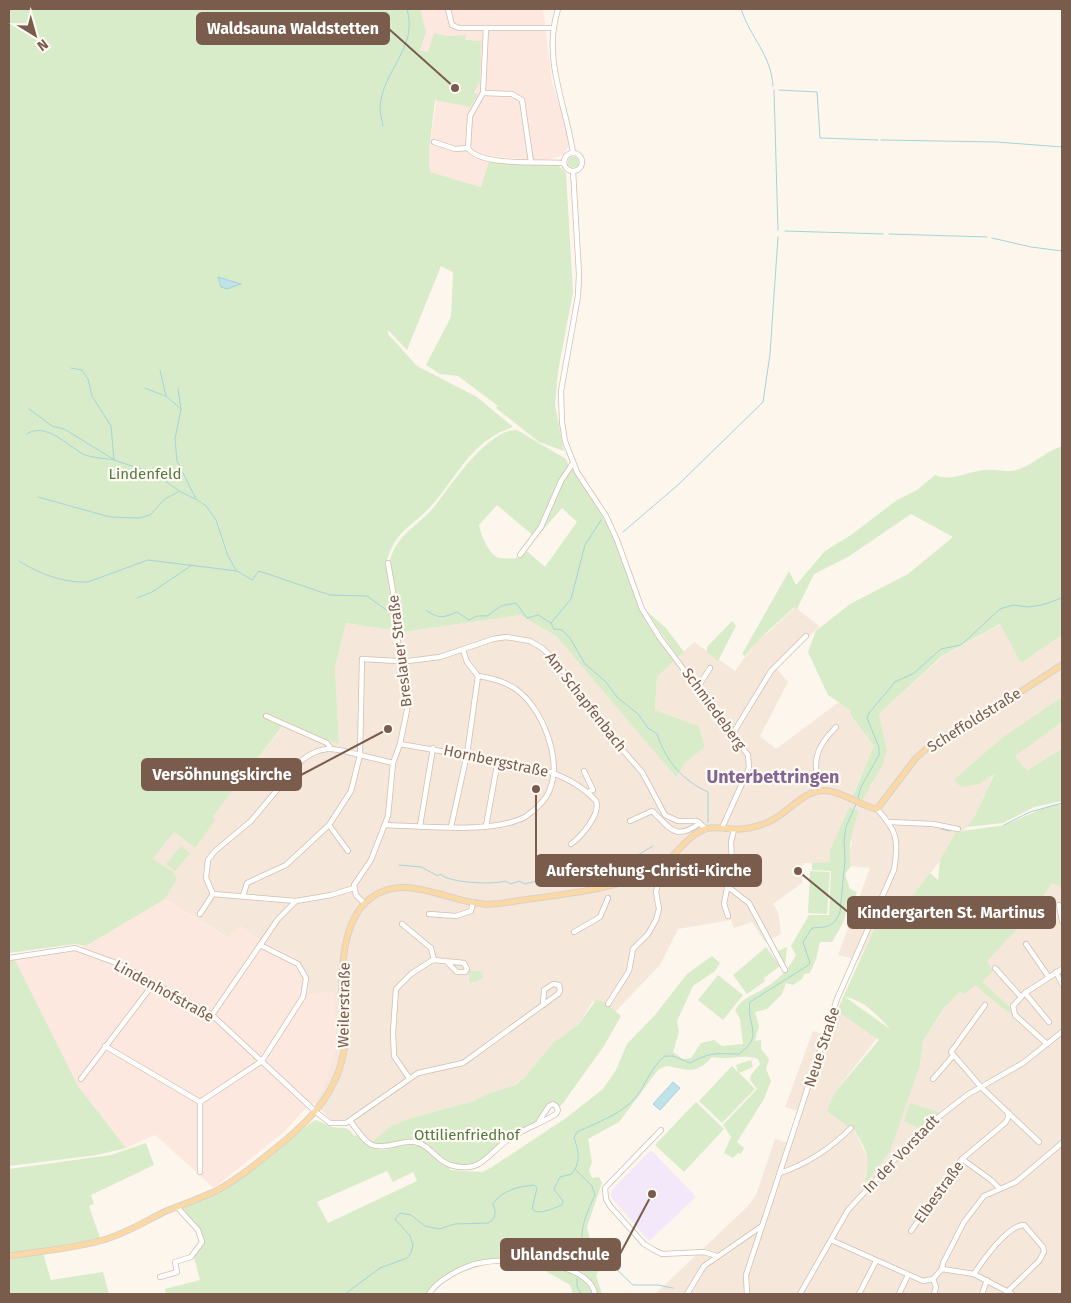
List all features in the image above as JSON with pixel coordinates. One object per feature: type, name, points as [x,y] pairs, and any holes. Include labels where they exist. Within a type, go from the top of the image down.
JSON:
[{"type":"main road","name":"Scheffoldstraße","points":[[877,809],[916,758],[932,743],[980,718],[1062,665]]},
{"type":"main road","points":[[706,829],[722,828],[734,830],[770,822],[809,794],[819,791],[831,792],[860,805],[877,809]]},
{"type":"main road","name":"Weilerstraße","points":[[9,1256],[103,1240],[205,1196],[234,1180],[290,1137],[316,1112],[333,1085],[341,1062],[345,1037],[342,996],[344,962],[350,931],[356,915],[365,904],[383,892],[402,887],[430,890],[473,902],[496,904],[626,881],[658,868],[691,839],[706,829]]},
{"type":"street","points":[[448,9],[450,20],[455,27],[553,28]]},
{"type":"street","points":[[558,9],[553,28],[554,73],[570,128],[573,153]]},
{"type":"street","points":[[486,28],[483,93],[470,116],[468,148],[473,154],[491,159],[564,163]]},
{"type":"street","points":[[483,93],[512,94],[522,100],[525,109],[531,162]]},
{"type":"street","points":[[434,142],[455,149],[468,148]]},
{"type":"street","points":[[564,163],[566,157],[573,153]]},
{"type":"street","points":[[564,163],[568,169],[573,171],[578,169],[582,163],[580,156],[573,153]]},
{"type":"street","name":"Schmiedeberg","points":[[573,171],[579,274],[578,296],[561,391],[560,407],[566,441],[573,463],[610,524],[636,596],[651,624],[748,755],[749,768],[722,828]]},
{"type":"street","points":[[520,555],[541,527],[561,481],[573,463]]},
{"type":"street","name":"Breslauer Straße","points":[[354,888],[371,860],[385,824],[391,798],[393,763],[400,744],[407,710],[402,669],[404,663],[398,649],[400,631],[388,563]]},
{"type":"street","points":[[732,735],[771,671],[806,636]]},
{"type":"street","name":"Am Schapfenbach","points":[[360,755],[362,659],[397,660],[404,663],[408,660],[440,657],[493,639],[506,637],[530,641],[542,648],[556,661],[604,729],[642,772],[665,814],[678,821],[700,823]]},
{"type":"street","points":[[452,827],[467,754],[478,676],[468,662],[463,650]]},
{"type":"street","points":[[698,687],[710,668]]},
{"type":"street","points":[[385,824],[452,827],[486,826],[513,822],[537,808],[550,790],[553,772],[547,732],[533,706],[510,685],[492,678],[478,676]]},
{"type":"street","points":[[266,716],[327,743],[330,747],[393,763]]},
{"type":"street","points":[[819,791],[815,772],[816,755],[827,736],[836,727]]},
{"type":"street","name":"Hornbergstraße","points":[[400,744],[467,754],[553,772],[588,792]]},
{"type":"street","points":[[213,894],[208,886],[205,870],[211,856],[259,813],[302,760],[310,754],[330,747]]},
{"type":"street","points":[[420,826],[433,748]]},
{"type":"street","points":[[243,896],[247,883],[286,866],[329,825],[351,791],[360,755]]},
{"type":"street","points":[[486,826],[498,760]]},
{"type":"street","points":[[571,844],[578,839],[596,811],[598,804],[588,792],[594,790],[584,770]]},
{"type":"street","points":[[877,809],[890,822],[933,824],[958,829]]},
{"type":"street","points":[[630,820],[652,811],[666,827],[676,832],[687,832],[700,823],[706,829]]},
{"type":"street","name":"Neue Straße","points":[[747,1294],[746,1275],[838,999],[894,870],[895,839],[890,822]]},
{"type":"street","points":[[329,825],[348,851]]},
{"type":"street","points":[[728,916],[724,904],[733,854],[731,842],[734,830]]},
{"type":"street","points":[[608,1004],[629,971],[633,949],[648,934],[656,920],[659,909],[656,892],[659,880],[658,868]]},
{"type":"street","points":[[728,887],[750,903],[785,970]]},
{"type":"street","points":[[213,894],[296,901],[331,895],[354,888],[356,895],[365,904]]},
{"type":"street","points":[[200,914],[213,894]]},
{"type":"street","points":[[574,932],[600,917],[608,898]]},
{"type":"street","points":[[212,1015],[278,919],[296,901]]},
{"type":"street","points":[[429,914],[456,916],[471,911],[473,902]]},
{"type":"street","points":[[1059,905],[1062,921]]},
{"type":"street","points":[[402,924],[431,948],[434,960]]},
{"type":"street","points":[[1026,944],[1048,976]]},
{"type":"street","points":[[200,1102],[262,1060],[303,997],[306,978],[302,970],[293,960],[260,945]]},
{"type":"street","name":"Lindenhofstraße","points":[[9,958],[75,948],[119,964],[212,1015],[330,1123],[340,1125],[350,1121]]},
{"type":"street","points":[[409,1078],[394,1056],[396,989],[411,974],[434,960],[446,961]]},
{"type":"street","points":[[995,968],[1049,1022]]},
{"type":"street","points":[[1047,1044],[1016,1015],[1013,1006],[1023,995],[1048,976],[1062,969]]},
{"type":"street","points":[[1056,972],[1062,984]]},
{"type":"street","points":[[81,1078],[154,983]]},
{"type":"street","points":[[539,1121],[506,1140],[486,1161],[469,1166],[443,1162],[424,1146],[416,1142],[380,1148],[369,1144],[350,1121],[409,1078],[429,1070],[463,1063],[543,1005],[560,992],[559,985],[553,984],[544,990],[543,1005]]},
{"type":"street","points":[[985,1005],[951,1052],[981,1087],[1039,1142]]},
{"type":"street","name":"In der Vorstadt","points":[[800,1294],[852,1204],[922,1130],[946,1110],[981,1087],[1011,1071],[1061,1035]]},
{"type":"street","points":[[105,1046],[200,1102]]},
{"type":"street","points":[[933,1079],[953,1056]]},
{"type":"street","points":[[200,1102],[200,1172]]},
{"type":"street","name":"Elbestraße","points":[[911,1232],[962,1159],[1005,1123],[1008,1118],[1008,1112]]},
{"type":"street","points":[[780,1173],[802,1165],[836,1142],[851,1128]]},
{"type":"street","points":[[661,1130],[605,1188],[606,1199],[644,1244],[654,1250],[662,1254],[704,1252],[717,1256]]},
{"type":"street","points":[[831,1240],[923,1281],[933,1279],[942,1270],[943,1264],[964,1222],[984,1196],[1016,1182],[1062,1144]]},
{"type":"street","points":[[962,1159],[1000,1189]]},
{"type":"street","points":[[160,1277],[177,1272],[175,1262],[191,1257],[200,1248],[202,1242],[198,1230],[177,1207]]},
{"type":"street","points":[[942,1270],[974,1274],[1010,1292],[1043,1257],[1043,1247],[1026,1227],[1017,1225],[981,1262],[974,1274]]},
{"type":"street","points":[[687,1294],[698,1274],[717,1256],[762,1226]]},
{"type":"street","points":[[429,1294],[434,1286],[445,1277],[479,1263],[501,1261],[547,1263],[582,1276],[588,1280],[595,1294]]},
{"type":"street","points":[[859,1294],[876,1261]]},
{"type":"street","points":[[899,1294],[908,1275]]},
{"type":"street","points":[[933,1279],[936,1287],[934,1294]]},
{"type":"street","points":[[982,1294],[987,1280]]},
{"type":"shaded area","points":[[420,9],[543,9],[552,82],[568,134],[569,145],[564,154],[552,159],[491,156],[481,187],[430,172],[429,151],[436,103],[421,50],[419,49]]},
{"type":"shaded area","points":[[795,607],[820,627],[799,644],[777,669],[788,682],[760,736],[776,749],[839,702],[850,710],[851,717],[874,746],[852,796],[866,792],[873,784],[881,731],[879,714],[943,656],[1001,624],[1021,663],[1062,635],[1062,748],[1027,771],[995,772],[973,819],[902,909],[885,904],[859,960],[838,955],[870,868],[851,866],[848,854],[852,844],[851,835],[859,811],[849,807],[830,863],[803,863],[802,883],[773,904],[778,912],[781,934],[765,942],[752,922],[734,928],[731,920],[678,929],[660,965],[616,1011],[593,1001],[579,1024],[553,1043],[524,1078],[514,1085],[474,1101],[418,1116],[370,1143],[351,1118],[345,1122],[333,1122],[315,1103],[327,1077],[309,994],[307,974],[293,956],[266,944],[240,926],[229,938],[165,899],[177,879],[152,860],[174,832],[195,848],[212,816],[286,723],[339,744],[335,668],[346,623],[404,632],[520,615],[556,636],[676,776],[685,763],[705,747],[699,726],[655,710],[657,677],[694,642],[735,671],[758,639],[770,631]]},
{"type":"shaded area","points":[[1051,879],[1062,881],[1062,1294],[655,1294],[747,1207],[756,1195],[775,1139],[788,1143],[798,1111],[785,1107],[813,1031],[828,1036],[837,1011],[877,1038],[835,1092],[869,1160],[863,1186],[920,1065],[923,1041],[961,983]]},
{"type":"shaded area","points":[[165,899],[228,938],[240,926],[266,944],[293,956],[307,974],[309,994],[334,991],[337,1045],[327,1077],[315,1103],[306,1108],[284,1132],[214,1188],[155,1135],[126,1148],[78,1086],[15,960],[86,946]]},
{"type":"shaded area","points":[[651,1150],[696,1197],[649,1241],[611,1197],[611,1191]]},
{"type":"green space","name":"Lindenfeld","points":[[9,9],[420,9],[426,32],[420,50],[428,52],[434,33],[447,36],[466,35],[465,40],[481,41],[480,82],[474,92],[478,95],[470,107],[435,100],[429,151],[430,172],[481,187],[489,161],[504,164],[558,165],[566,173],[573,292],[558,372],[555,405],[564,451],[539,442],[496,408],[498,406],[458,376],[440,374],[426,365],[451,317],[453,272],[441,266],[407,350],[388,330],[388,334],[417,366],[477,397],[513,427],[486,441],[467,459],[433,504],[401,534],[391,549],[387,560],[390,560],[393,551],[403,537],[428,514],[459,474],[482,449],[505,432],[517,430],[566,459],[570,470],[574,470],[612,532],[639,607],[650,627],[675,660],[657,677],[655,710],[699,726],[705,747],[685,763],[676,777],[556,636],[520,615],[404,632],[346,623],[335,668],[339,744],[285,723],[213,816],[215,820],[195,848],[174,832],[153,859],[173,872],[177,879],[165,899],[86,946],[75,944],[9,953]],"holes":[[[497,505],[536,538],[562,508],[577,522],[545,567],[527,551],[520,558],[500,558],[496,556],[486,544],[479,525]]]},
{"type":"green space","points":[[573,156],[579,162],[573,168],[567,162]]},
{"type":"green space","points":[[1062,446],[1062,635],[1021,663],[1000,624],[942,656],[879,714],[887,751],[882,766],[862,801],[852,797],[874,746],[851,716],[850,710],[828,695],[808,652],[816,631],[850,604],[908,574],[953,537],[911,514],[848,557],[814,574],[797,609],[794,607],[745,656],[742,654],[789,571],[796,585],[825,551],[851,535],[897,500],[917,490],[935,475],[947,477],[984,470],[1017,470]]},
{"type":"green space","points":[[645,610],[666,628],[684,652],[678,657]]},
{"type":"green space","points":[[732,621],[736,626],[718,661],[707,652],[707,647]]},
{"type":"green space","points":[[1062,697],[1062,722],[1015,756],[1027,771],[1062,748],[1062,801],[1034,807],[1003,823],[966,827],[973,819],[995,773],[979,784],[961,787],[954,780],[1002,738]]},
{"type":"green space","points":[[1062,804],[1062,887],[1052,883],[1031,914],[987,961],[993,971],[982,982],[1010,1007],[1010,1014],[975,985],[964,994],[960,991],[944,1008],[923,1041],[920,1065],[890,1151],[863,1187],[868,1161],[865,1149],[852,1126],[850,1128],[827,1111],[835,1092],[879,1040],[837,1011],[885,904],[902,909],[930,873],[938,880],[940,860],[956,832],[1005,825],[1046,807]],"holes":[[[845,997],[851,998],[870,1009],[890,1029]]]},
{"type":"green space","points":[[849,807],[859,811],[850,845],[851,866],[845,874],[850,889],[857,892],[855,899],[849,899],[844,921],[832,942],[820,942],[810,973],[804,974],[802,979],[793,985],[786,983],[782,994],[767,1009],[755,1012],[759,1026],[755,1041],[761,1040],[761,1049],[769,1059],[766,1069],[771,1081],[764,1099],[737,1142],[744,1148],[741,1154],[738,1153],[733,1158],[724,1153],[731,1137],[723,1125],[757,1089],[750,1080],[751,1075],[760,1064],[758,1059],[752,1057],[712,1057],[696,1069],[666,1066],[658,1070],[619,1122],[588,1139],[592,1162],[589,1170],[592,1178],[599,1177],[602,1183],[587,1227],[590,1239],[599,1256],[611,1260],[603,1265],[596,1275],[602,1294],[573,1294],[570,1285],[542,1269],[503,1258],[493,1258],[445,1276],[433,1285],[428,1294],[166,1294],[165,1289],[200,1280],[194,1257],[202,1244],[201,1237],[199,1231],[181,1208],[216,1192],[246,1175],[316,1120],[332,1127],[350,1130],[354,1136],[357,1135],[375,1149],[382,1150],[401,1145],[418,1146],[448,1165],[450,1170],[482,1172],[566,1118],[603,1089],[616,1070],[627,1044],[655,1015],[687,974],[712,956],[720,963],[715,971],[693,986],[677,1021],[679,1032],[673,1052],[683,1059],[691,1058],[701,1043],[714,1040],[722,1046],[743,1044],[740,1019],[735,1010],[744,1000],[773,982],[790,965],[796,955],[791,946],[809,915],[829,915],[831,871],[812,870],[812,863],[830,862],[830,851]],"holes":[[[387,1171],[393,1182],[413,1172],[417,1181],[328,1223],[317,1202]]]},
{"type":"green space","points":[[181,846],[190,853],[175,871],[166,864]]},
{"type":"green space","points":[[810,871],[830,872],[827,914],[808,913]]},
{"type":"green space","points":[[766,947],[780,966],[764,978],[765,981],[747,994],[733,975]]},
{"type":"green space","points":[[787,947],[785,966],[776,952]]},
{"type":"green space","points":[[15,960],[78,1086],[126,1148],[97,1155],[9,1166],[9,961]]},
{"type":"green space","points":[[469,971],[480,971],[483,977],[477,982],[469,982]]},
{"type":"green space","points":[[718,975],[743,995],[723,1020],[698,1000]]},
{"type":"green space","name":"Ottilienfriedhof","points":[[596,1000],[605,1002],[621,1016],[604,1046],[558,1108],[553,1104],[539,1121],[516,1134],[491,1157],[469,1166],[450,1165],[416,1143],[384,1147],[369,1144],[392,1126],[418,1116],[474,1101],[515,1085],[524,1078],[553,1043],[579,1024]]},
{"type":"green space","points":[[751,1060],[753,1067],[739,1073],[755,1089],[722,1123],[699,1101],[732,1066],[738,1072],[736,1065]]},
{"type":"green space","points":[[696,1102],[724,1129],[684,1172],[655,1145]]},
{"type":"green space","points":[[910,1103],[941,1113],[922,1130],[904,1121]]},
{"type":"green space","points":[[146,1143],[154,1165],[91,1195],[94,1204],[89,1206],[100,1238],[80,1244],[9,1255],[9,1169],[111,1155]]},
{"type":"green space","points":[[43,1253],[51,1280],[103,1272],[109,1294],[9,1294],[9,1260]]},
{"type":"water","points":[[218,277],[241,284],[227,289],[221,287]]},
{"type":"water","points":[[673,1082],[680,1088],[660,1110],[653,1104]]},
{"type":"waterway","points":[[383,126],[380,107],[382,94],[408,35],[407,9]]},
{"type":"waterway","points":[[741,9],[745,20],[765,55],[773,86]]},
{"type":"waterway","points":[[774,90],[778,230]]},
{"type":"waterway","points":[[779,90],[817,92],[820,138],[878,140]]},
{"type":"waterway","points":[[881,140],[997,142],[1062,147]]},
{"type":"waterway","points":[[785,231],[883,234]]},
{"type":"waterway","points":[[889,234],[987,237]]},
{"type":"waterway","points":[[623,532],[679,484],[763,402],[770,354],[778,237]]},
{"type":"waterway","points":[[992,238],[1031,247],[1062,251]]},
{"type":"waterway","points":[[71,368],[82,370],[88,379],[92,396],[111,426],[114,460],[156,474],[179,491],[195,499]]},
{"type":"waterway","points":[[160,370],[166,396],[181,409]]},
{"type":"waterway","points":[[145,388],[165,396]]},
{"type":"waterway","points":[[178,389],[181,409],[175,439],[177,461],[196,499],[206,506],[216,520],[228,556],[236,570]]},
{"type":"waterway","points":[[29,409],[52,426],[64,429],[113,459]]},
{"type":"waterway","points":[[27,434],[34,431],[49,433],[83,454],[114,460]]},
{"type":"waterway","points":[[38,497],[110,517],[138,518],[150,515],[165,499],[178,492]]},
{"type":"waterway","points":[[551,623],[571,599],[585,545],[601,520]]},
{"type":"waterway","points":[[19,561],[52,577],[79,582],[88,582],[148,560],[237,571],[252,580],[259,571],[330,595],[367,596],[389,612]]},
{"type":"waterway","points":[[137,598],[152,592],[192,565]]},
{"type":"waterway","points":[[857,801],[861,787],[879,755],[879,747],[867,718],[895,682],[914,673],[941,649],[961,645],[1000,609],[1013,605],[1028,607],[1042,605],[1062,598]]},
{"type":"waterway","points":[[426,610],[441,617],[457,612],[469,620],[477,616],[487,616],[501,606],[516,603],[527,618],[538,615],[551,623],[554,629],[562,630],[570,638],[585,664],[605,681],[618,698],[638,714],[648,728],[657,734],[665,753],[676,769],[690,782],[708,792],[708,822]]},
{"type":"waterway","points":[[1004,825],[1030,812],[1062,803]]},
{"type":"waterway","points":[[345,1294],[380,1268],[407,1258],[411,1253],[413,1245],[410,1236],[395,1219],[400,1213],[411,1215],[425,1226],[439,1229],[455,1224],[488,1223],[495,1215],[493,1204],[501,1195],[516,1188],[534,1185],[537,1188],[532,1209],[542,1212],[562,1205],[563,1201],[554,1189],[560,1177],[572,1174],[577,1165],[578,1152],[574,1138],[577,1132],[608,1118],[630,1103],[665,1056],[673,1056],[690,1063],[709,1055],[739,1054],[747,1047],[753,1036],[749,1010],[750,1002],[807,966],[810,963],[803,942],[812,928],[830,925],[835,921],[840,912],[845,860],[844,840],[846,827],[856,804]]},
{"type":"waterway","points":[[941,829],[950,831]]},
{"type":"waterway","points":[[399,865],[421,867],[438,876],[440,874],[461,881],[482,883],[505,881],[511,884],[519,881],[525,884],[547,878],[554,881],[588,876],[614,863],[626,862],[653,846]]},
{"type":"waterway","points":[[575,1169],[592,1186],[595,1195],[587,1214],[582,1234],[583,1248],[588,1267]]},
{"type":"waterway","points":[[591,1261],[611,1264],[633,1285],[658,1285],[673,1288]]},
{"type":"waterway","points":[[577,1279],[577,1286],[581,1294]]},
{"type":"place","name":"Waldsauna Waldstetten","points":[[455,88]]},
{"type":"place","name":"Versöhnungskirche","points":[[388,729]]},
{"type":"place","name":"Auferstehung-Christi-Kirche","points":[[536,789]]},
{"type":"place","name":"Kindergarten St. Martinus","points":[[798,871]]},
{"type":"place","name":"Uhlandschule","points":[[652,1194]]},
{"type":"district","name":"Unterbettringen","points":[[773,777]]}]
